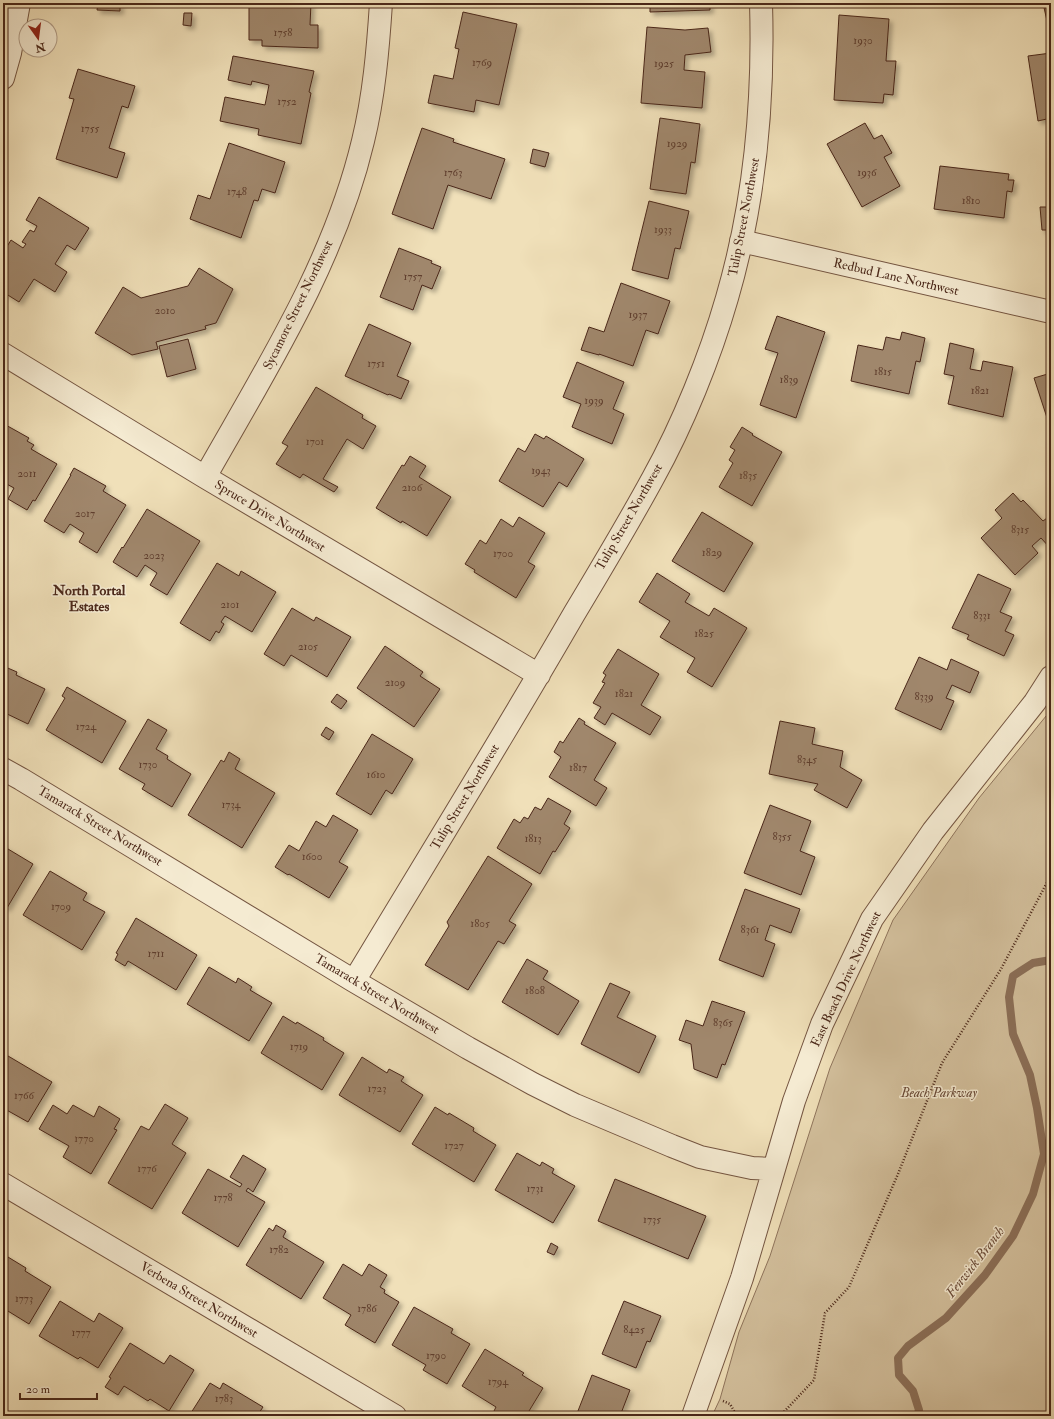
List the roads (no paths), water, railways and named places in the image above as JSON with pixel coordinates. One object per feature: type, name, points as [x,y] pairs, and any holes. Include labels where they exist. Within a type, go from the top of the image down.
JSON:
[{"type":"street","points":[[3,78],[19,3]]},
{"type":"street","name":"Sycamore Street Northwest","points":[[204,477],[275,353],[308,290],[334,232],[363,140],[375,70],[381,3]]},
{"type":"street","name":"Tulip Street Northwest","points":[[354,980],[538,675],[654,476],[687,406],[715,334],[727,297],[741,241],[750,193],[757,148],[761,68],[761,3]]},
{"type":"street","name":"Redbud Lane Northwest","points":[[741,241],[1051,312]]},
{"type":"street","name":"Spruce Drive Northwest","points":[[3,354],[204,477],[538,675]]},
{"type":"street","name":"East Beach Drive Northwest","points":[[693,1416],[742,1278],[794,1101],[822,1024],[872,919],[933,830],[1035,702],[1051,677]]},
{"type":"street","name":"Tamarack Street Northwest","points":[[3,769],[468,1048],[533,1084],[574,1105],[700,1157],[752,1168],[773,1169]]},
{"type":"street","name":"Verbena Street Northwest","points":[[3,1184],[395,1416]]},
{"type":"waterway","name":"Fenwick Branch","points":[[917,1416],[919,1410],[913,1391],[899,1375],[898,1358],[908,1346],[946,1318],[985,1275],[1013,1236],[1033,1194],[1044,1154],[1030,1075],[1013,1034],[1009,997],[1013,976],[1033,963],[1051,960]]},
{"type":"district","name":"North Portal Estates","points":[[89,598]]},
{"type":"park label","name":"Beach Parkway","points":[[939,1093]]}]
